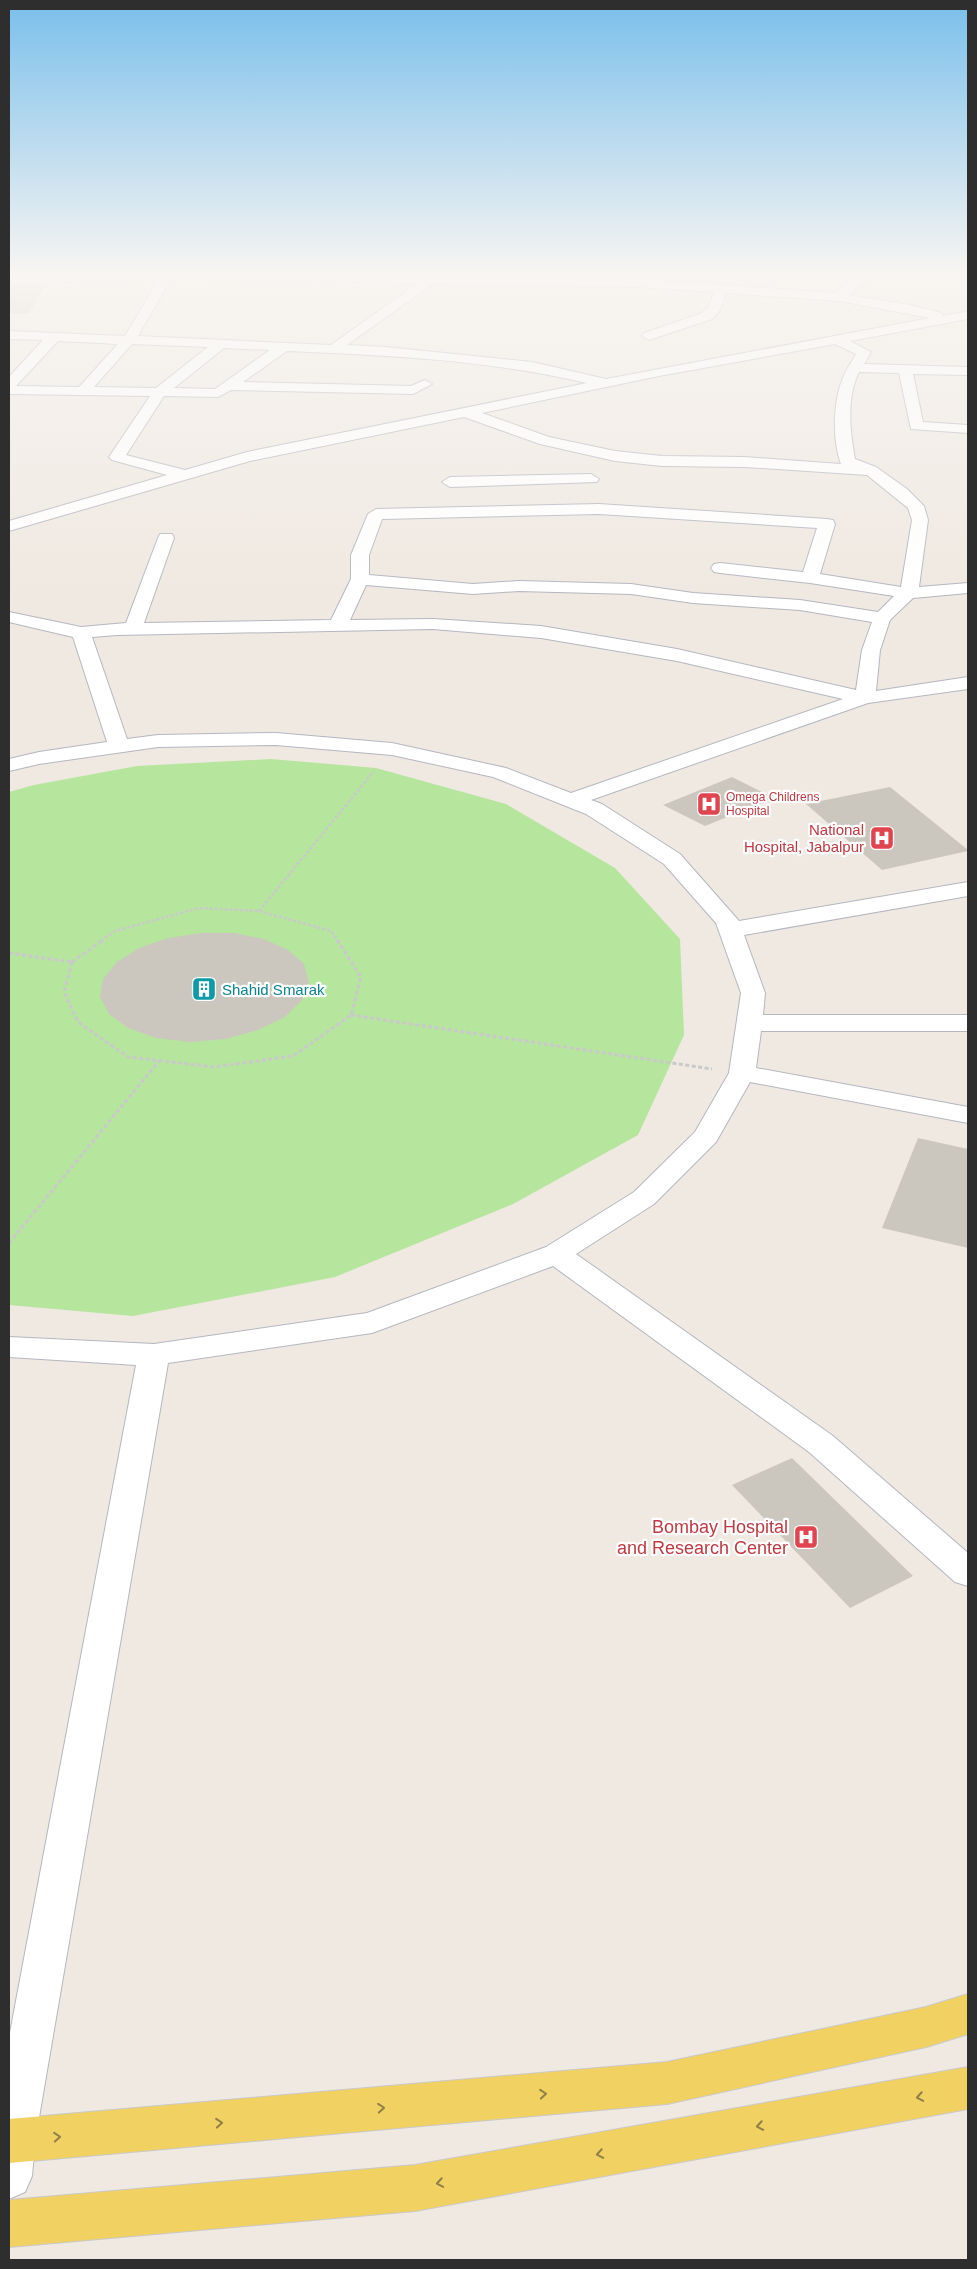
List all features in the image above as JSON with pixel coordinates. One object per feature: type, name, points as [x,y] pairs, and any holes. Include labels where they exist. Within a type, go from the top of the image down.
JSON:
[{"type":"main road","points":[[10,2153],[667,2083],[926,2027],[968,2014]]},
{"type":"main road","points":[[9,2224],[415,2188],[968,2088]]},
{"type":"street","points":[[84,390],[92,381]]},
{"type":"street","points":[[174,381],[160,392],[117,457],[185,475]]},
{"type":"street","points":[[9,390],[218,393],[237,381]]},
{"type":"street","points":[[598,381],[607,383]]},
{"type":"street","points":[[9,526],[247,456],[468,413],[618,381]]},
{"type":"street","points":[[848,381],[844,403],[843,438],[848,462],[871,470],[916,506],[920,520],[913,575],[908,593],[882,618],[871,650],[865,698]]},
{"type":"street","points":[[906,381],[916,426],[968,429]]},
{"type":"street","points":[[230,386],[413,390],[425,384]]},
{"type":"street","points":[[907,385],[925,386]]},
{"type":"street","points":[[468,413],[546,441],[606,455],[662,461],[779,463],[871,470]]},
{"type":"street","points":[[578,510],[575,494],[591,479],[606,455]]},
{"type":"street","points":[[450,482],[591,479]]},
{"type":"street","points":[[338,625],[360,579],[360,555],[376,514],[578,510],[738,517],[827,524],[810,578]]},
{"type":"street","points":[[133,629],[166,538]]},
{"type":"street","points":[[720,568],[810,578],[908,593],[968,588]]},
{"type":"street","points":[[360,579],[473,589],[519,586],[631,589],[693,598],[800,605],[882,618]]},
{"type":"street","points":[[9,617],[81,634],[133,629],[433,624],[541,632],[678,655],[865,698]]},
{"type":"street","points":[[81,634],[120,747]]},
{"type":"street","points":[[571,800],[865,698],[968,683]]},
{"type":"street","points":[[9,765],[39,758],[158,742],[276,739],[392,749],[499,772],[594,809],[672,859],[727,921],[753,993],[742,1073],[706,1136],[644,1198],[556,1254],[372,1323],[154,1354],[9,1346]]},
{"type":"street","points":[[730,930],[968,889]]},
{"type":"street","points":[[749,1023],[968,1023]]},
{"type":"street","points":[[742,1073],[968,1115]]},
{"type":"street","points":[[556,1254],[821,1444],[968,1573]]},
{"type":"street","points":[[10,2153],[154,1354]]},
{"type":"path","points":[[259,911],[392,749]]},
{"type":"path","points":[[199,908],[259,911],[331,931],[361,977],[350,1015],[293,1056],[214,1067],[128,1057],[78,1022],[64,992],[72,962],[115,931],[199,908]]},
{"type":"path","points":[[9,953],[72,962]]},
{"type":"path","points":[[350,1015],[742,1073]]},
{"type":"path","points":[[9,1243],[159,1061]]},
{"type":"green space","points":[[271,759],[376,768],[506,804],[615,868],[680,939],[684,1035],[638,1135],[513,1204],[335,1277],[133,1316],[9,1305],[9,792],[34,785],[137,766]]},
{"type":"building","points":[[732,777],[774,798],[705,826],[663,805]]},
{"type":"building","points":[[890,787],[968,851],[882,870],[806,804]]},
{"type":"building","name":"Shahid Smarak","points":[[201,933],[234,933],[264,939],[288,950],[304,964],[309,982],[302,1000],[285,1017],[258,1030],[226,1039],[190,1042],[156,1038],[128,1028],[109,1014],[100,997],[103,979],[117,962],[139,948],[168,938]]},
{"type":"building","points":[[918,1138],[968,1149],[968,1248],[882,1228]]},
{"type":"building","points":[[792,1458],[913,1576],[850,1608],[732,1485]]},
{"type":"place","name":"Omega Childrens Hospital","points":[[709,804]]},
{"type":"place","name":"National Hospital, Jabalpur","points":[[882,838]]},
{"type":"place","name":"Shahid Smarak","points":[[204,989]]},
{"type":"place","name":"Bombay Hospital and Research Center","points":[[806,1537]]}]
